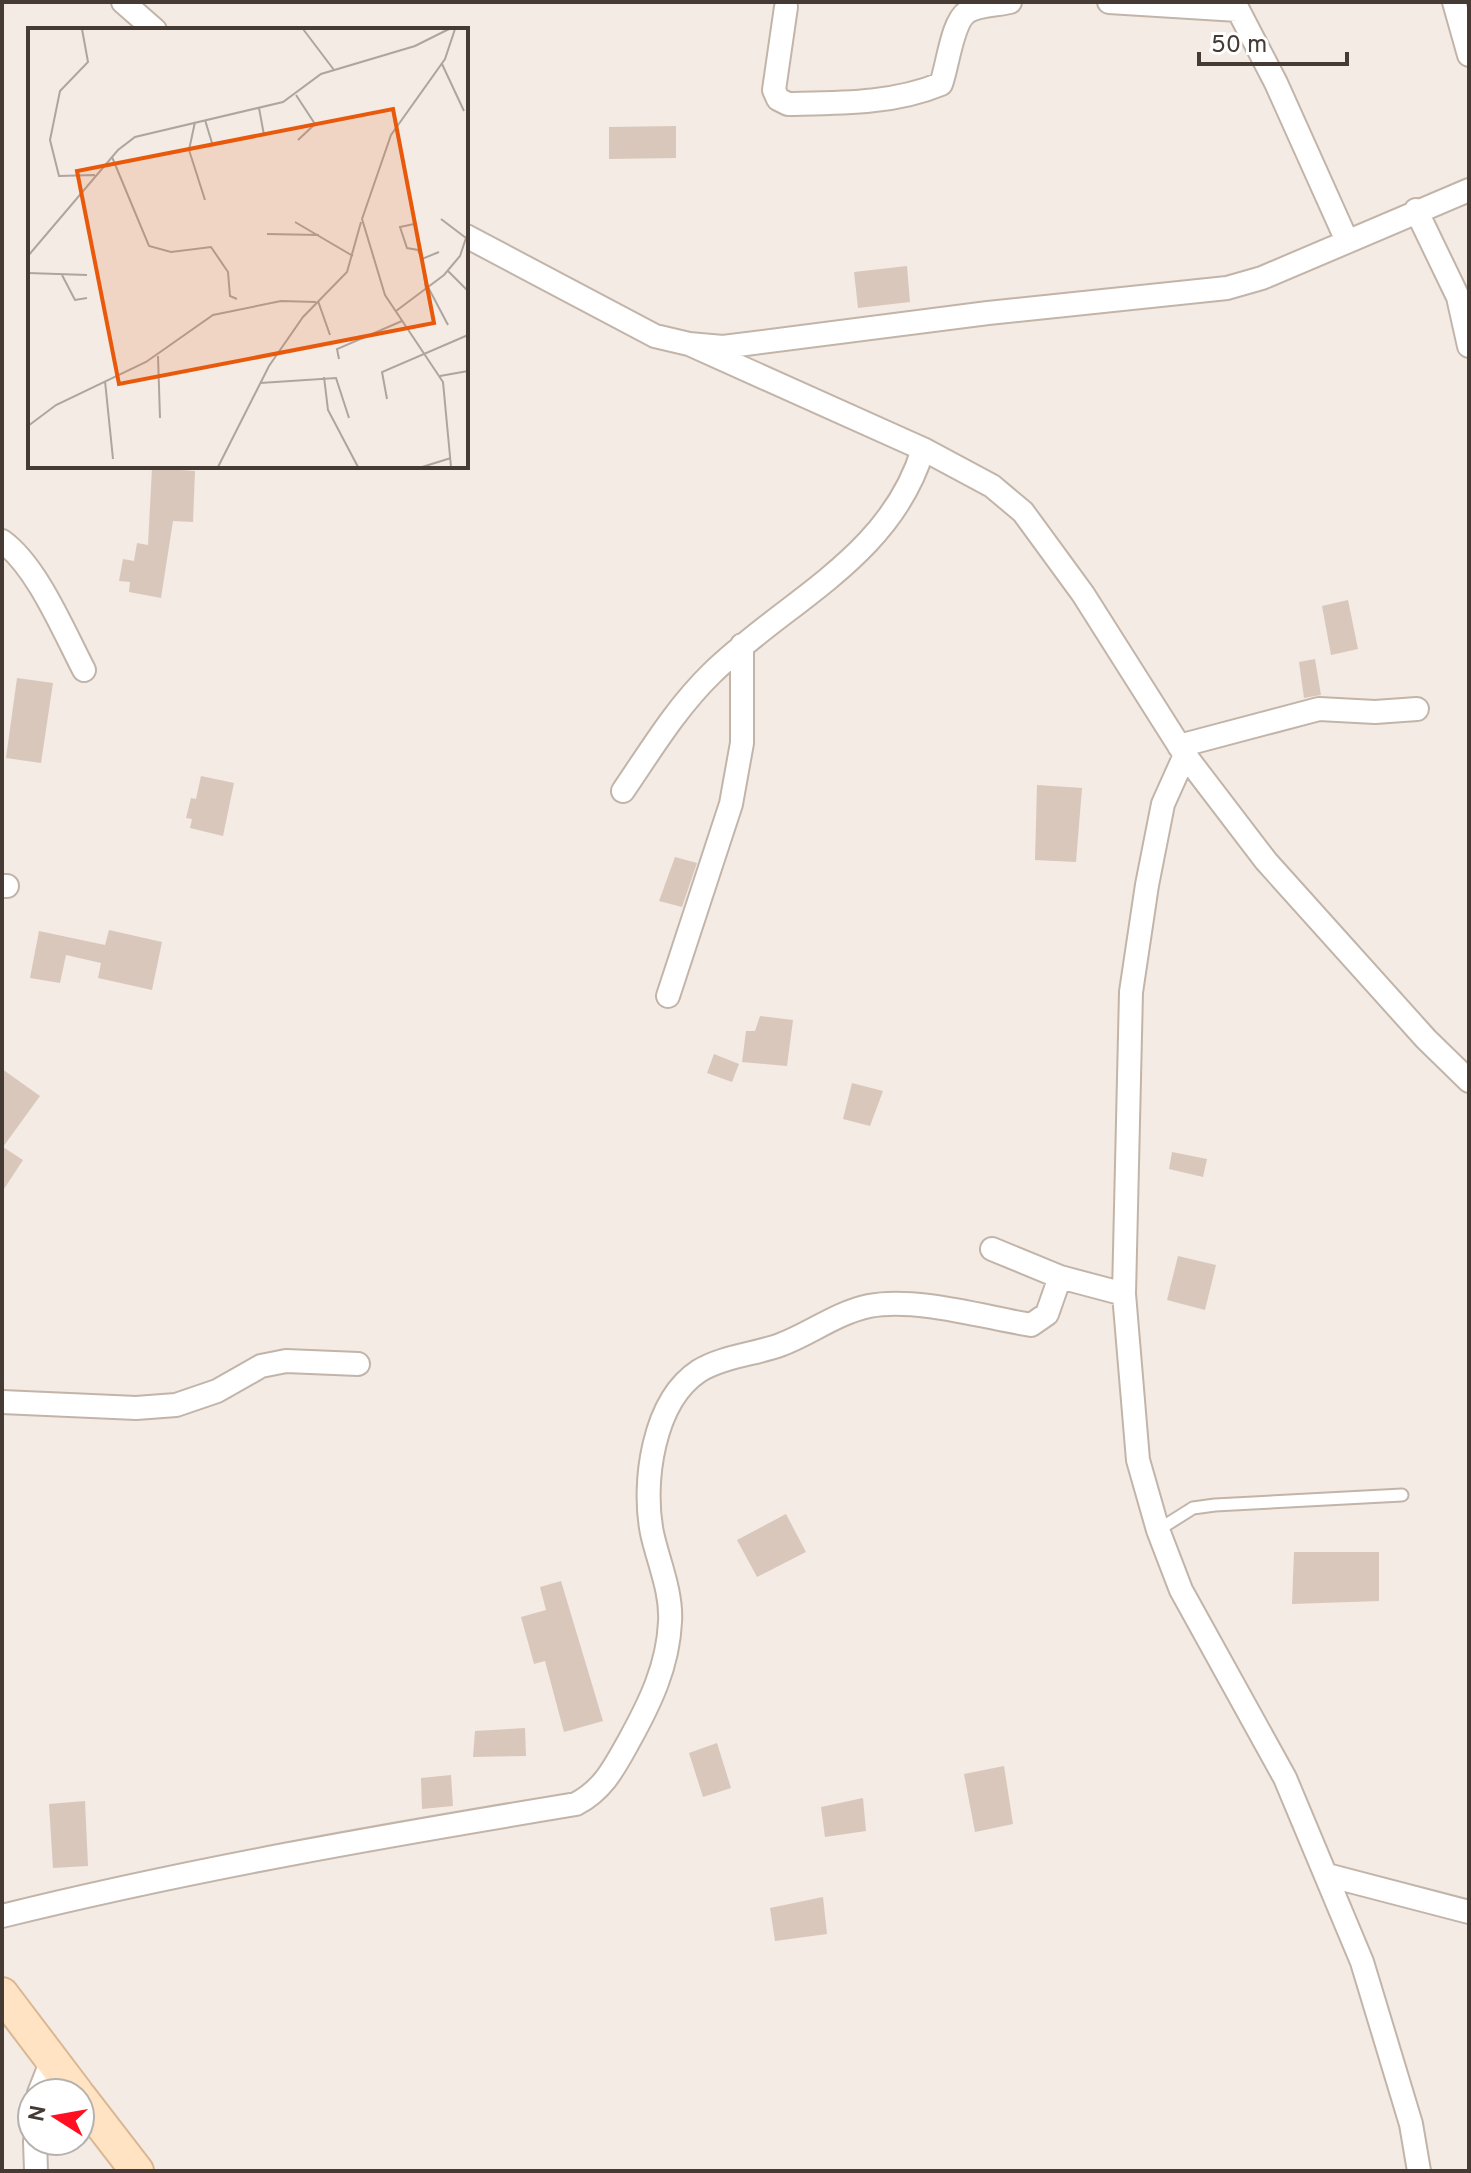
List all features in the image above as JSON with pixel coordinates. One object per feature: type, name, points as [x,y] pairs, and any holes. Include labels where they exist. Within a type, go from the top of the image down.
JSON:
[{"type":"street","points":[[123,2],[153,28]]},
{"type":"street","points":[[786,7],[774,90],[778,99],[788,104],[917,94],[941,84],[950,59],[955,27],[967,12],[1010,2]]},
{"type":"street","points":[[1109,2],[1236,6],[1276,83],[1347,241]]},
{"type":"street","points":[[1454,2],[1469,55]]},
{"type":"street","points":[[468,237],[655,336],[689,344],[723,347],[972,315],[1227,288],[1262,278],[1469,190]]},
{"type":"street","points":[[1416,210],[1458,297],[1469,346]]},
{"type":"street","points":[[689,344],[923,449],[992,486],[1023,512],[1083,594],[1182,751],[1266,861],[1426,1039],[1469,1081]]},
{"type":"street","points":[[623,791],[677,710],[742,645],[868,544],[901,503],[913,480],[923,449]]},
{"type":"street","points":[[2,541],[10,547],[44,596],[84,670]]},
{"type":"street","points":[[668,996],[731,804],[742,743],[742,645]]},
{"type":"street","points":[[1182,751],[1319,709],[1375,712],[1417,709]]},
{"type":"street","points":[[1182,751],[1163,804],[1131,992],[1124,1294],[1138,1460],[1158,1530],[1181,1590],[1285,1778],[1362,1962],[1411,2124],[1419,2171]]},
{"type":"street","points":[[992,1249],[1060,1277],[1124,1294]]},
{"type":"street","points":[[2,1916],[125,1885],[289,1851],[576,1804],[596,1793],[613,1770],[653,1698],[665,1657],[671,1619],[651,1530],[650,1486],[663,1421],[681,1388],[701,1370],[784,1344],[836,1317],[868,1306],[896,1304],[1031,1325],[1047,1314],[1060,1277]]},
{"type":"street","points":[[2,1402],[136,1408],[176,1405],[217,1391],[261,1366],[286,1361],[358,1364]]},
{"type":"street","points":[[1327,1875],[1469,1912]]},
{"type":"street","points":[[2,1994],[65,2077]]},
{"type":"street","points":[[45,2077],[52,2060]]},
{"type":"street","points":[[96,2118],[137,2171]]},
{"type":"lane","points":[[1158,1530],[1193,1508],[1402,1495]]},
{"type":"building","points":[[676,126],[676,158],[609,159],[609,127]]},
{"type":"building","points":[[907,266],[910,302],[858,308],[854,272]]},
{"type":"building","points":[[152,468],[195,471],[193,522],[173,521],[161,598],[129,592],[130,582],[119,581],[123,559],[134,561],[137,543],[148,545]]},
{"type":"building","points":[[1348,600],[1358,649],[1331,655],[1322,606]]},
{"type":"building","points":[[1315,659],[1321,695],[1304,698],[1299,662]]},
{"type":"building","points":[[17,678],[53,683],[41,763],[6,758]]},
{"type":"building","points":[[201,776],[234,783],[223,836],[190,828],[192,819],[186,818],[191,798],[196,799]]},
{"type":"building","points":[[1037,785],[1082,788],[1076,862],[1035,860]]},
{"type":"building","points":[[675,857],[697,863],[682,907],[659,901]]},
{"type":"building","points":[[109,930],[162,942],[152,990],[98,978],[101,963],[66,955],[60,983],[30,978],[39,931],[105,945]]},
{"type":"building","points":[[760,1016],[793,1020],[787,1066],[742,1062],[746,1031],[755,1031]]},
{"type":"building","points":[[714,1054],[739,1064],[732,1082],[707,1073]]},
{"type":"building","points":[[2,1069],[40,1096],[3,1147],[23,1160],[2,1192]]},
{"type":"building","points":[[852,1083],[883,1091],[870,1126],[843,1119]]},
{"type":"building","points":[[1172,1152],[1207,1159],[1203,1177],[1169,1169]]},
{"type":"building","points":[[1178,1256],[1216,1265],[1205,1310],[1167,1300]]},
{"type":"building","points":[[786,1514],[806,1552],[757,1577],[737,1540]]},
{"type":"building","points":[[1294,1552],[1379,1552],[1379,1601],[1292,1604]]},
{"type":"building","points":[[561,1581],[603,1721],[564,1732],[545,1661],[534,1664],[521,1617],[546,1610],[540,1587]]},
{"type":"building","points":[[525,1728],[526,1756],[473,1757],[475,1731]]},
{"type":"building","points":[[717,1743],[731,1788],[703,1797],[689,1753]]},
{"type":"building","points":[[1004,1766],[1013,1824],[975,1832],[964,1774]]},
{"type":"building","points":[[451,1775],[453,1806],[422,1809],[421,1778]]},
{"type":"building","points":[[863,1798],[866,1831],[825,1837],[821,1807]]},
{"type":"building","points":[[85,1801],[88,1866],[53,1868],[49,1804]]},
{"type":"building","points":[[823,1897],[827,1934],[775,1941],[770,1908]]}]
